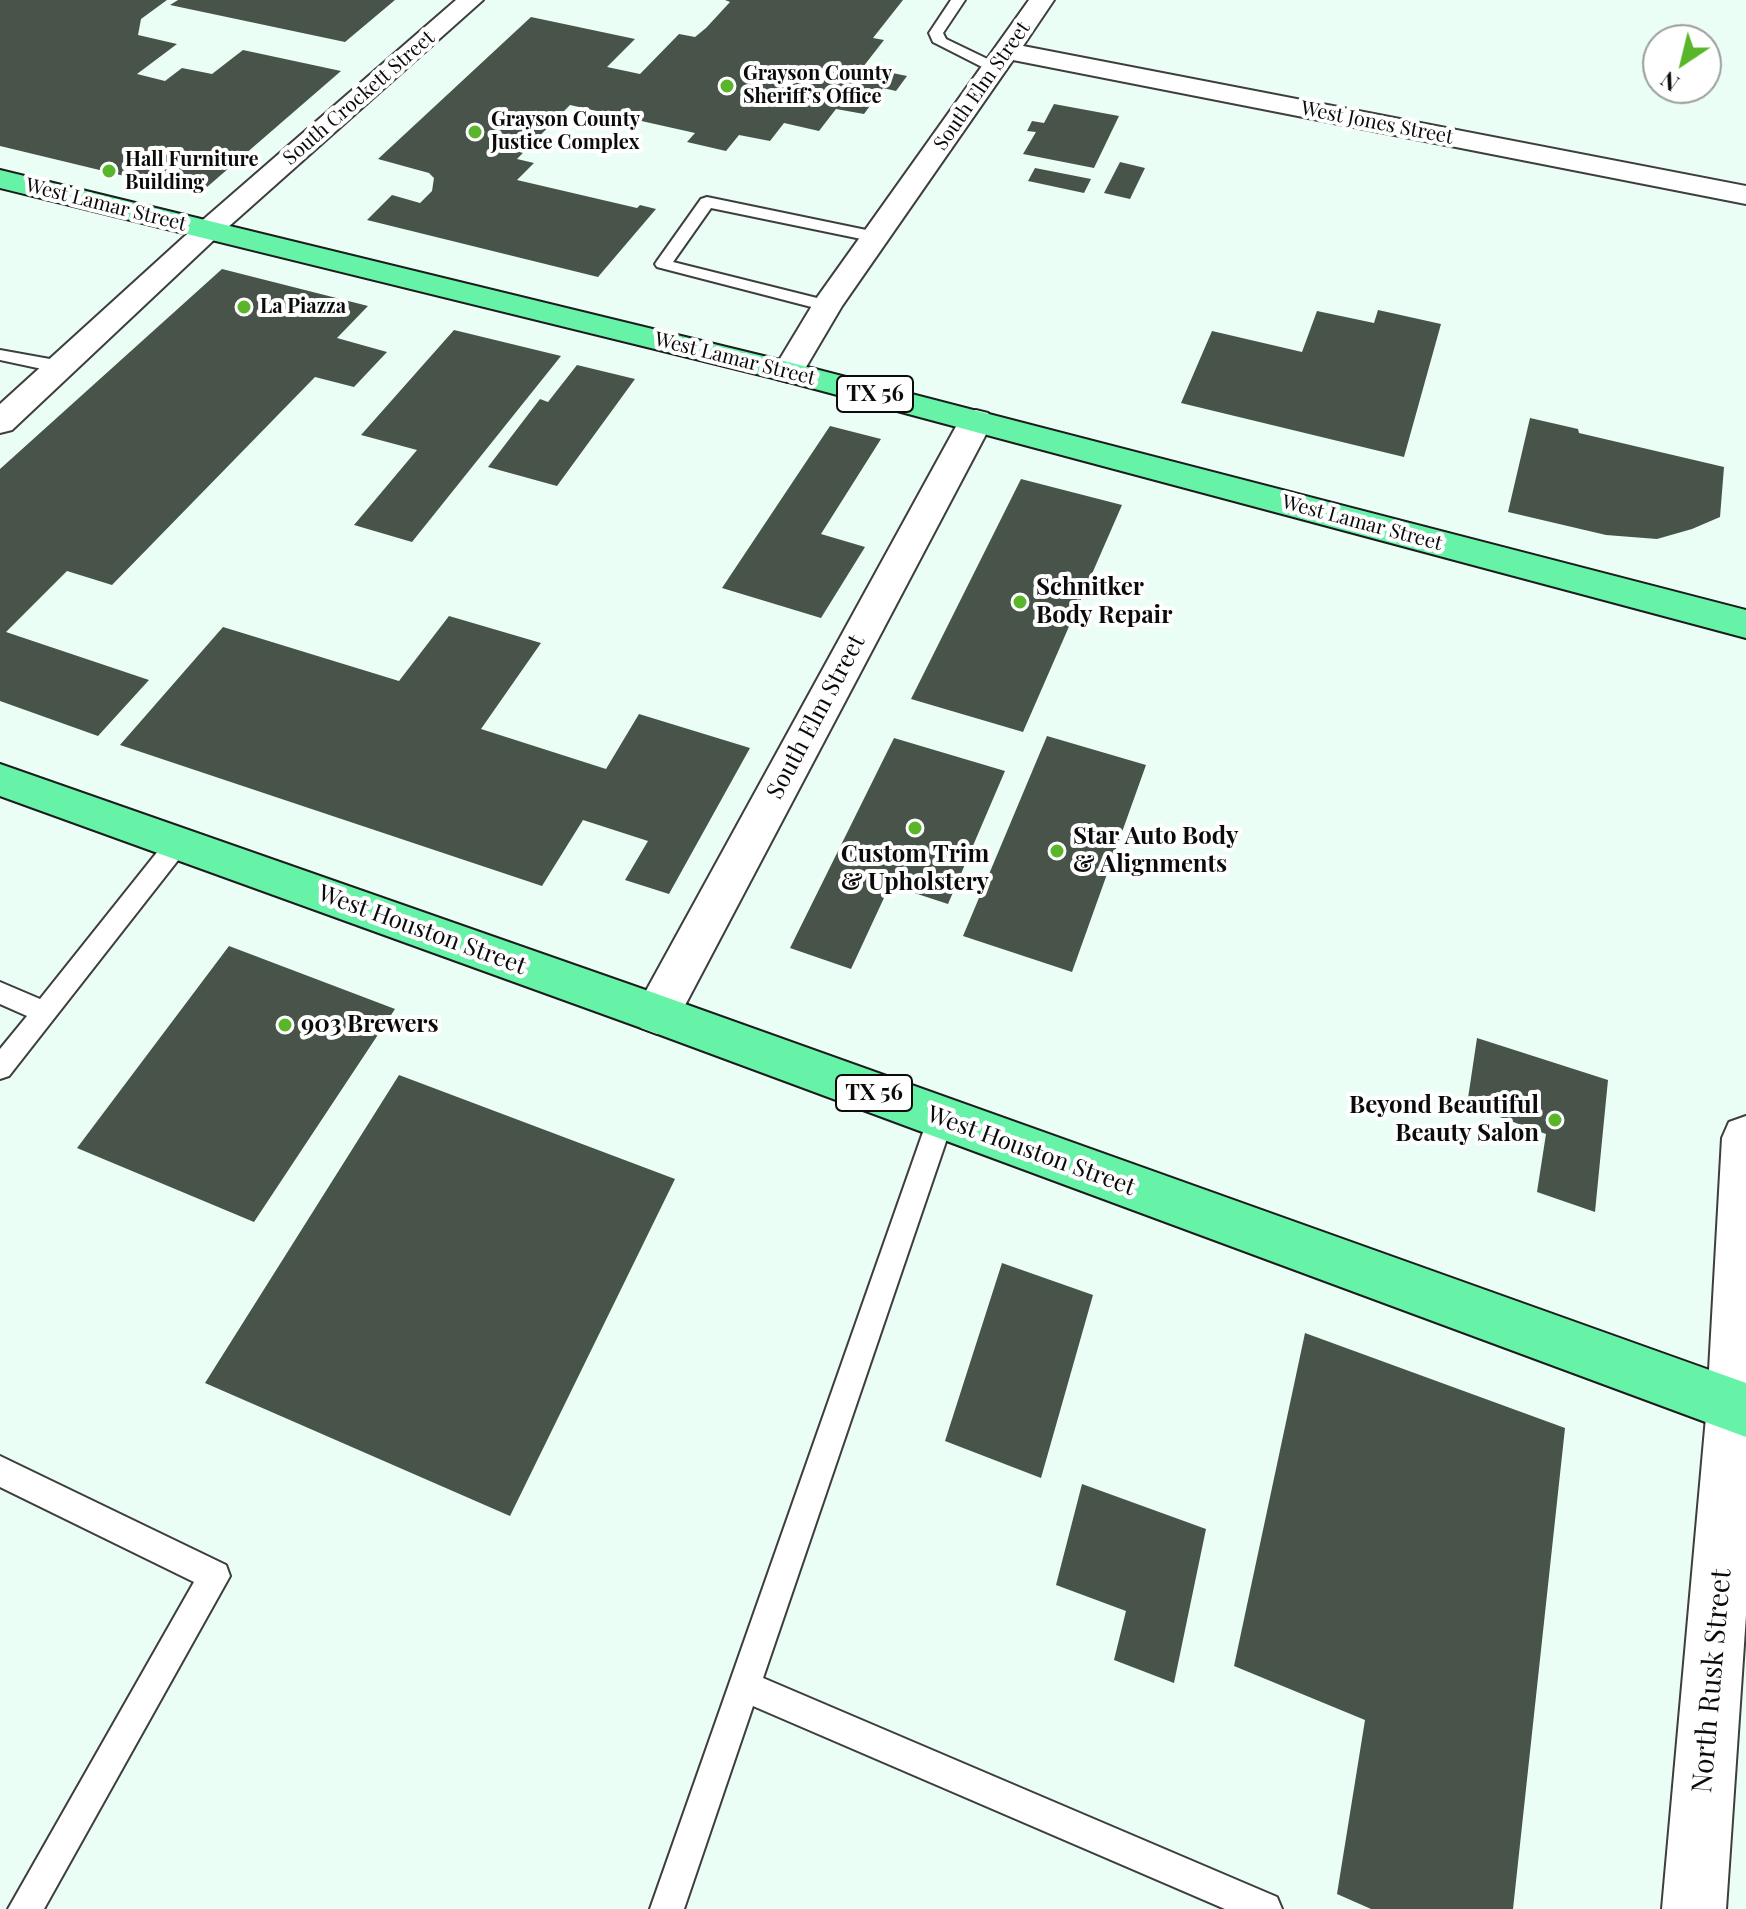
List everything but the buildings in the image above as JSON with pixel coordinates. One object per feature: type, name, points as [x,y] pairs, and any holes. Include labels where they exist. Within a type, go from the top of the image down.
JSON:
[{"type":"main road","name":"West Lamar Street","points":[[0,179],[788,372],[1746,624]]},
{"type":"main road","name":"West Houston Street","points":[[0,780],[657,1014],[1740,1408]]},
{"type":"street","name":"South Crockett Street","points":[[0,422],[207,231],[471,0]]},
{"type":"street","name":"South Elm Street","points":[[788,372],[827,306],[1042,0]]},
{"type":"street","name":"West Jones Street","points":[[1002,60],[1746,195]]},
{"type":"street","name":"South Elm Street","points":[[657,1014],[976,421]]},
{"type":"street","name":"North Rusk Street","points":[[1694,1909],[1740,1408],[1746,1138]]},
{"type":"lane","points":[[958,0],[936,33],[940,42],[1002,60]]},
{"type":"lane","points":[[827,306],[663,264],[707,202],[876,237]]},
{"type":"lane","points":[[0,355],[61,367]]},
{"type":"lane","points":[[0,1068],[178,843]]},
{"type":"lane","points":[[0,993],[45,1012]]},
{"type":"lane","points":[[667,1909],[941,1118]]},
{"type":"lane","points":[[0,1471],[215,1576],[25,1909]]},
{"type":"lane","points":[[744,1686],[1265,1909]]},
{"type":"place","name":"Grayson County Sheriff’s Office","points":[[727,86]]},
{"type":"place","name":"Grayson County Justice Complex","points":[[475,132]]},
{"type":"place","name":"Hall Furniture Building","points":[[109,171]]},
{"type":"place","name":"La Piazza","points":[[244,307]]},
{"type":"place","name":"Schnitker Body Repair","points":[[1020,602]]},
{"type":"place","name":"Custom Trim & Upholstery","points":[[915,828]]},
{"type":"place","name":"Star Auto Body & Alignments","points":[[1057,851]]},
{"type":"place","name":"903 Brewers","points":[[285,1025]]},
{"type":"place","name":"Beyond Beautiful Beauty Salon","points":[[1555,1120]]}]
